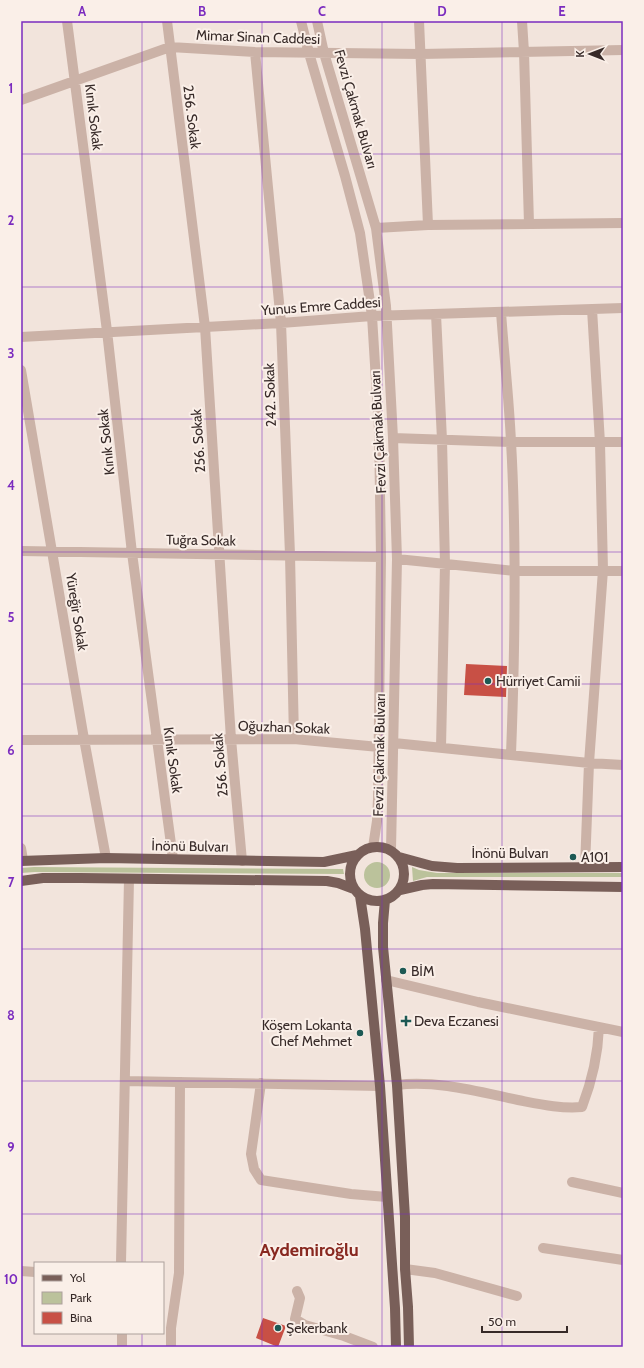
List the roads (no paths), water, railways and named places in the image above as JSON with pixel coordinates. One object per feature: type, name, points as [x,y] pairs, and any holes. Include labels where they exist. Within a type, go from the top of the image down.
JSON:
[{"type":"main road","points":[[21,881],[43,878],[327,881],[338,883],[357,892],[372,901],[386,900],[400,890],[404,882],[405,873],[403,863],[395,853],[382,847],[373,847],[365,850],[357,855],[352,863],[350,872],[351,881],[357,892],[364,923],[380,1086],[395,1308],[396,1347]]},
{"type":"main road","name":"İnönü Bulvarı","points":[[395,853],[432,866],[457,868],[623,867]]},
{"type":"main road","name":"İnönü Bulvarı","points":[[22,861],[106,858],[324,862],[357,855]]},
{"type":"main road","points":[[400,890],[422,884],[623,887]]},
{"type":"main road","points":[[386,900],[383,934],[386,980],[397,1084],[405,1217],[405,1269],[409,1347]]},
{"type":"street","name":"Kınık Sokak","points":[[67,21],[76,80],[107,332],[132,553],[173,860]]},
{"type":"street","name":"256. Sokak","points":[[167,21],[205,327],[231,739],[242,861]]},
{"type":"street","name":"Fevzi Çakmak Bulvarı","points":[[301,21],[309,53],[346,176],[360,233],[372,316],[379,430],[381,557],[378,814],[373,847]]},
{"type":"street","name":"Fevzi Çakmak Bulvarı","points":[[318,21],[324,53],[376,228],[387,316],[397,560],[394,743],[395,853]]},
{"type":"street","points":[[420,21],[428,225]]},
{"type":"street","points":[[522,21],[529,224]]},
{"type":"street","name":"Mimar Sinan Caddesi","points":[[21,100],[170,47],[255,52],[422,54],[623,50]]},
{"type":"street","name":"242. Sokak","points":[[255,52],[281,323],[290,555],[294,739]]},
{"type":"street","points":[[376,228],[428,225],[623,223]]},
{"type":"street","name":"Yunus Emre Caddesi","points":[[21,337],[281,323],[372,316],[623,308]]},
{"type":"street","points":[[585,867],[589,763],[602,570],[600,443],[592,309]]},
{"type":"street","points":[[501,312],[511,442],[515,571],[515,662],[511,754]]},
{"type":"street","points":[[436,314],[442,440],[445,564],[441,747]]},
{"type":"street","name":"Yüreğir Sokak","points":[[21,370],[84,739],[106,858]]},
{"type":"street","points":[[393,438],[511,442],[623,442]]},
{"type":"street","name":"Tuğra Sokak","points":[[21,551],[381,557]]},
{"type":"street","points":[[397,560],[515,571],[623,571]]},
{"type":"street","name":"Oğuzhan Sokak","points":[[21,740],[294,739],[379,747]]},
{"type":"street","points":[[394,743],[589,763],[623,765]]},
{"type":"street","points":[[21,848],[22,861]]},
{"type":"street","points":[[121,1262],[129,879]]},
{"type":"street","points":[[386,980],[478,1002],[623,1032]]},
{"type":"street","points":[[397,1084],[410,1083],[456,1087],[542,1105],[571,1108],[582,1107],[588,1092],[598,1047],[598,1027]]},
{"type":"street","points":[[125,1081],[380,1086]]},
{"type":"street","points":[[171,1347],[171,1328],[179,1273],[180,1082]]},
{"type":"street","points":[[261,1084],[251,1154],[254,1169],[261,1180],[351,1194],[387,1196]]},
{"type":"street","points":[[572,1182],[623,1193]]},
{"type":"street","points":[[543,1248],[623,1260]]},
{"type":"street","points":[[405,1269],[435,1273],[517,1296]]},
{"type":"street","points":[[21,1271],[34,1272]]},
{"type":"street","points":[[297,1291],[300,1298],[295,1319],[306,1325],[344,1336],[373,1347]]},
{"type":"street","points":[[122,1334],[122,1347]]},
{"type":"place","name":"Hürriyet Camii","points":[[488,681]]},
{"type":"place","name":"A101","points":[[573,857]]},
{"type":"place","name":"BİM","points":[[403,971]]},
{"type":"place","name":"Deva Eczanesi","points":[[406,1021]]},
{"type":"place","name":"Köşem Lokanta Chef Mehmet","points":[[360,1033]]},
{"type":"place","name":"Şekerbank","points":[[278,1328]]},
{"type":"district","name":"Aydemiroğlu","points":[[309,1250]]}]
